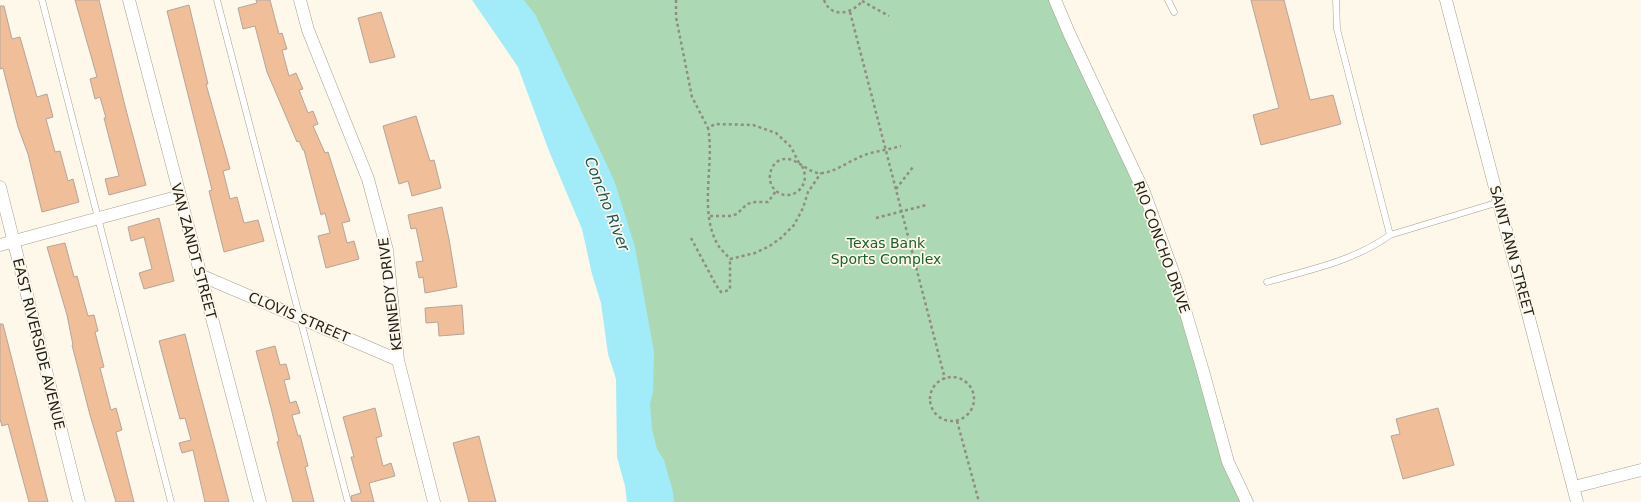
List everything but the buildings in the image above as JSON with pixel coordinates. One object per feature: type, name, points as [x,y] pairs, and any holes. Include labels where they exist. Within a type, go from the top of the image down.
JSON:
[{"type":"street","name":"VAN ZANDT STREET","points":[[129,0],[260,502]]},
{"type":"street","name":"KENNEDY DRIVE","points":[[300,0],[308,30],[368,179],[387,250],[398,360],[434,502]]},
{"type":"street","name":"RIO CONCHO DRIVE","points":[[1055,0],[1144,192],[1177,283],[1228,462],[1247,502]]},
{"type":"street","name":"SAINT ANN STREET","points":[[1446,0],[1577,502]]},
{"type":"street","name":"EAST RIVERSIDE AVENUE","points":[[0,187],[79,502]]},
{"type":"street","points":[[0,245],[180,196]]},
{"type":"street","name":"CLOVIS STREET","points":[[200,275],[398,360]]},
{"type":"street","points":[[1574,487],[1641,470]]},
{"type":"lane","points":[[42,0],[171,502]]},
{"type":"lane","points":[[217,0],[348,502]]},
{"type":"lane","points":[[1168,0],[1174,12]]},
{"type":"lane","points":[[1336,0],[1337,29],[1390,235]]},
{"type":"lane","points":[[1267,282],[1346,259],[1376,245],[1390,235],[1499,202]]},
{"type":"path","points":[[676,0],[676,17],[692,97],[708,128],[711,141],[708,192],[710,216],[712,231],[718,245],[730,259],[730,289],[726,292],[721,292],[716,285],[691,238]]},
{"type":"path","points":[[824,0],[830,8],[837,12],[844,13],[850,12],[856,8],[862,0],[889,16]]},
{"type":"path","points":[[850,12],[945,379]]},
{"type":"path","points":[[708,128],[715,124],[752,125],[776,133],[791,147],[798,163]]},
{"type":"path","points":[[802,166],[806,179],[800,190],[791,195],[785,195],[776,191],[770,180],[771,169],[775,164],[786,159],[796,161],[802,166],[821,173],[832,171],[862,156],[901,146]]},
{"type":"path","points":[[896,190],[913,167]]},
{"type":"path","points":[[730,259],[755,253],[768,247],[781,238],[794,225],[803,208],[808,192],[821,173]]},
{"type":"path","points":[[800,190],[808,192]]},
{"type":"path","points":[[710,216],[731,216],[737,214],[747,204],[754,202],[768,202],[776,191]]},
{"type":"path","points":[[876,218],[901,210],[926,205]]},
{"type":"path","points":[[952,377],[960,379],[971,388],[974,396],[971,411],[966,417],[957,421],[944,420],[938,416],[931,406],[930,398],[932,391],[936,384],[945,379],[952,377]]},
{"type":"path","points":[[957,421],[979,502]]},
{"type":"green space","name":"Texas Bank Sports Complex","points":[[502,0],[1055,0],[1144,192],[1247,502],[649,502],[645,393]]},
{"type":"water","name":"Concho River","points":[[472,0],[524,0],[536,16],[614,180],[635,247],[654,352],[653,392],[650,404],[652,429],[657,449],[664,460],[673,492],[674,502],[627,502],[625,486],[617,457],[616,379],[608,354],[601,303],[592,274],[582,229],[549,151],[518,67]]}]
